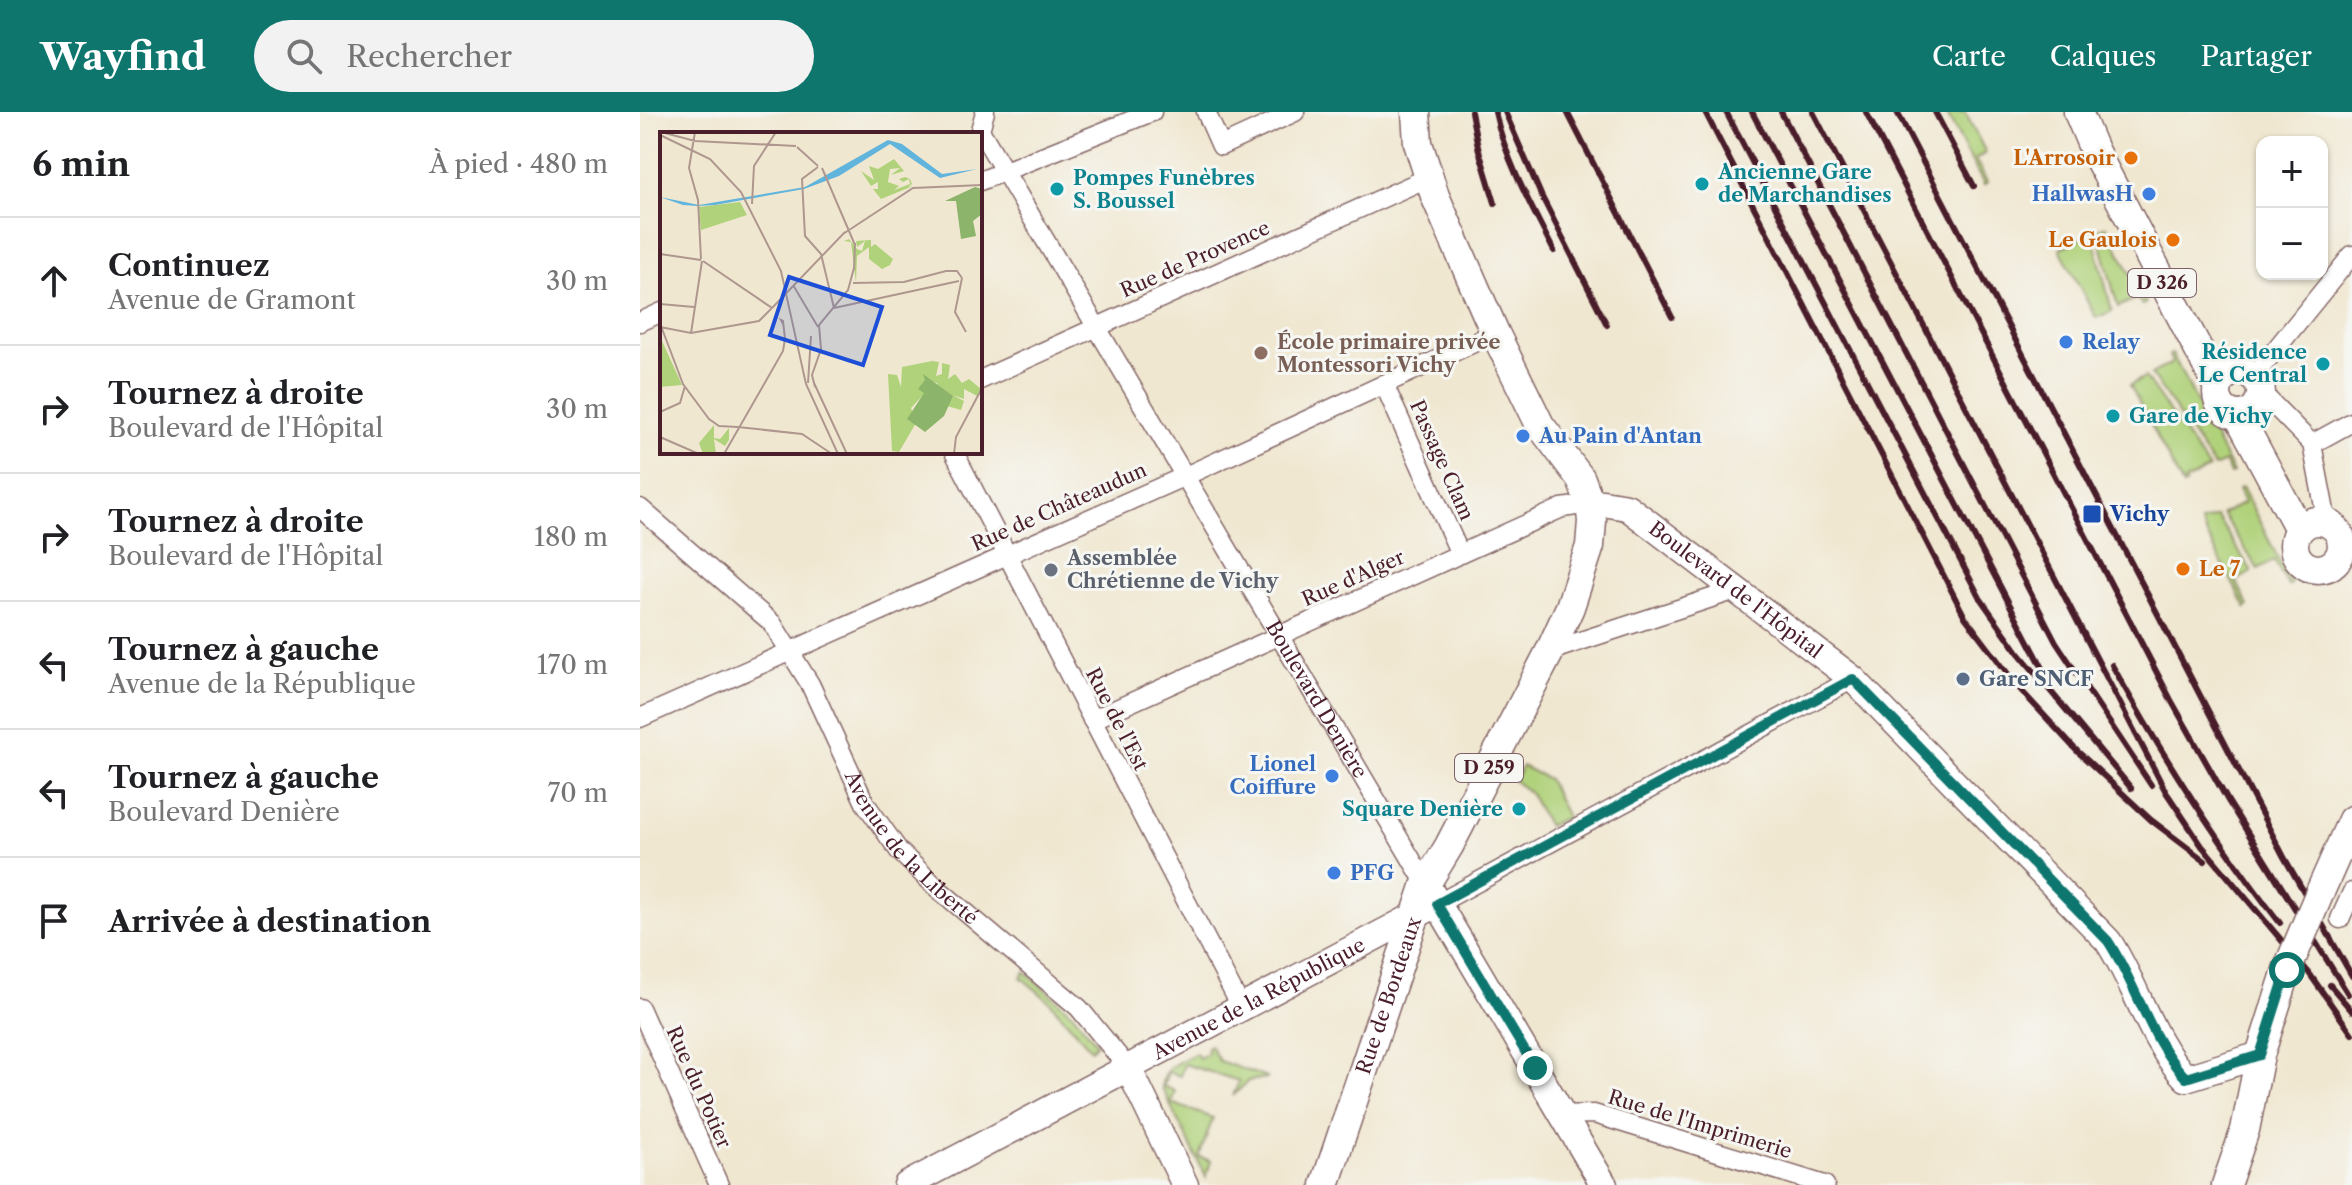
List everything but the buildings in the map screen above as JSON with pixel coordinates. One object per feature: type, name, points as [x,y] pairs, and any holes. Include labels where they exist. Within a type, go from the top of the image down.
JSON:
[{"type":"main road","name":"D 326","points":[[2078,112],[2201,358],[2243,393]]},
{"type":"main road","points":[[1413,114],[1427,178],[1495,333],[1540,425],[1581,479],[1590,504]]},
{"type":"main road","points":[[2243,393],[2331,536]]},
{"type":"main road","name":"Rue de Bordeaux","points":[[1325,1185],[1449,846],[1570,607],[1590,546],[1590,504]]},
{"type":"main road","points":[[2226,1185],[2245,1130],[2260,1055],[2287,970],[2352,820]]},
{"type":"street","points":[[982,180],[1152,112]]},
{"type":"street","points":[[1206,112],[1221,146],[1295,112]]},
{"type":"street","name":"Boulevard Denière","points":[[983,121],[1005,171],[1279,635],[1426,902],[1604,1185]]},
{"type":"street","name":"Rue de Provence","points":[[982,379],[1427,178]]},
{"type":"street","points":[[2331,536],[2312,444],[2243,393],[2352,255]]},
{"type":"street","points":[[640,322],[660,313]]},
{"type":"street","name":"Rue de Châteaudun","points":[[640,718],[1185,476],[1495,333]]},
{"type":"street","name":"Passage Clam","points":[[1384,384],[1460,554]]},
{"type":"street","points":[[2312,444],[2352,422]]},
{"type":"street","name":"Rue de l'Est","points":[[955,454],[1241,1007]]},
{"type":"street","name":"Rue d'Alger","points":[[1092,720],[1562,508],[1590,504]]},
{"type":"street","name":"Boulevard de l'Hôpital","points":[[1590,504],[1627,507],[1853,679],[2108,941],[2129,975],[2169,1061],[2186,1078],[2260,1055]]},
{"type":"street","name":"Avenue de la Liberté","points":[[640,508],[772,623],[810,684],[865,803],[891,841],[922,874],[1079,1008],[1129,1069],[1185,1185]]},
{"type":"street","points":[[1550,651],[1736,590]]},
{"type":"street","name":"Avenue de la République","points":[[907,1185],[1129,1069],[1426,902],[1853,679]]},
{"type":"street","points":[[2340,919],[2352,892]]},
{"type":"street","name":"Rue du Potier","points":[[640,1008],[719,1185]]},
{"type":"street","name":"Rue de l'Imprimerie","points":[[1562,1115],[1594,1114],[1825,1185]]},
{"type":"green space","points":[[1946,112],[1965,112],[1986,153],[1975,159],[1987,182],[1984,185]]},
{"type":"green space","points":[[2106,226],[2146,303],[2142,305],[2137,298],[2118,307],[2097,230]]},
{"type":"green space","points":[[2092,232],[2112,311],[2096,318],[2060,249]]},
{"type":"green space","points":[[2172,354],[2233,473],[2230,474],[2224,462],[2214,467],[2151,374],[2172,363],[2169,355]]},
{"type":"green space","points":[[2145,377],[2209,469],[2185,481],[2183,486],[2130,385]]},
{"type":"green space","points":[[2242,487],[2291,584],[2288,586],[2274,560],[2258,569],[2222,514],[2244,503],[2238,489]]},
{"type":"green space","points":[[2217,517],[2252,572],[2236,581],[2249,606],[2246,608],[2200,522]]},
{"type":"green space","points":[[1522,766],[1548,779],[1567,817],[1548,826],[1529,792],[1514,781]]},
{"type":"green space","points":[[1025,972],[1073,1014],[1097,1043],[1091,1049],[1049,1001],[1021,977]]},
{"type":"green space","points":[[1210,1045],[1219,1061],[1268,1078],[1248,1081],[1233,1096],[1239,1081],[1184,1064],[1180,1076],[1168,1072],[1163,1086],[1175,1091],[1171,1103],[1213,1118],[1199,1157],[1211,1161],[1206,1177],[1162,1088],[1162,1081],[1168,1070],[1178,1062],[1196,1053],[1199,1058],[1208,1053],[1206,1048]]},
{"type":"railway","points":[[1471,112],[1495,203]]},
{"type":"railway","points":[[1495,112],[1512,166],[1554,251]]},
{"type":"railway","points":[[1505,112],[1541,195],[1607,325]]},
{"type":"railway","points":[[1567,112],[1672,317]]},
{"type":"railway","points":[[1705,112],[1965,617],[2018,687],[2075,749],[2151,820],[2205,861]]},
{"type":"railway","points":[[1726,112],[1980,598],[2018,652],[2131,788]]},
{"type":"railway","points":[[1752,112],[2046,674]]},
{"type":"railway","points":[[1781,112],[2056,642],[2151,785]]},
{"type":"railway","points":[[1813,112],[2166,792],[2202,846],[2309,973],[2352,1034]]},
{"type":"railway","points":[[1866,112],[2171,700],[2228,801],[2348,994]]},
{"type":"railway","points":[[1897,112],[2284,857],[2352,976]]},
{"type":"railway","points":[[1935,112],[1974,186]]},
{"type":"railway","points":[[2112,665],[2191,797],[2280,923]]},
{"type":"railway","points":[[2330,985],[2352,1011]]},
{"type":"place","name":"L'Arrosoir","points":[[2131,158]]},
{"type":"place","name":"Ancienne Gare de Marchandises","points":[[1702,184]]},
{"type":"place","name":"Pompes Funèbres S. Boussel","points":[[1057,189]]},
{"type":"place","name":"HallwasH","points":[[2149,194]]},
{"type":"place","name":"Le Gaulois","points":[[2173,240]]},
{"type":"place","name":"Relay","points":[[2066,342]]},
{"type":"place","name":"École primaire privée Montessori Vichy","points":[[1261,353]]},
{"type":"place","name":"Résidence Le Central","points":[[2323,364]]},
{"type":"place","name":"Gare de Vichy","points":[[2113,416]]},
{"type":"place","name":"Au Pain d'Antan","points":[[1523,436]]},
{"type":"place","name":"Vichy","points":[[2092,514]]},
{"type":"place","name":"Le 7","points":[[2183,569]]},
{"type":"place","name":"Assemblée Chrétienne de Vichy","points":[[1051,570]]},
{"type":"place","name":"Gare SNCF","points":[[1963,679]]},
{"type":"place","name":"Lionel Coiffure","points":[[1332,776]]},
{"type":"place","name":"Square Denière","points":[[1519,809]]},
{"type":"place","name":"PFG","points":[[1334,873]]},
{"type":"route","points":[[1535,1068],[1437,904],[1853,679],[2108,941],[2129,975],[2169,1061],[2186,1078],[2220,1070],[2260,1055],[2287,970]]}]
